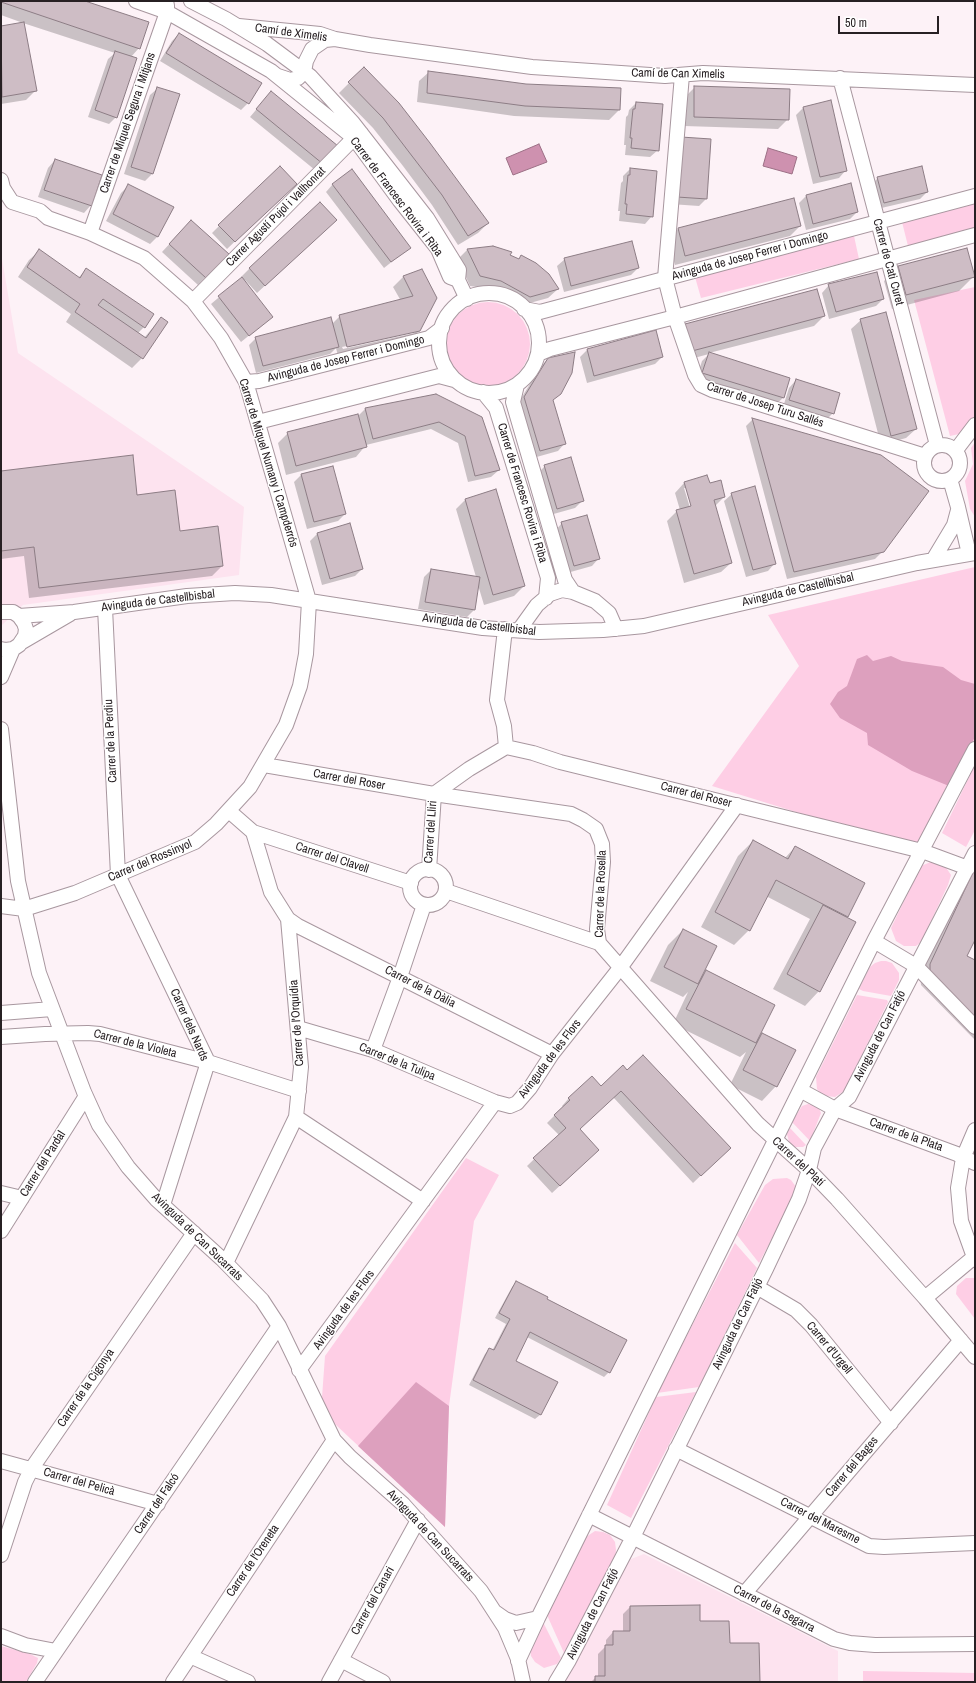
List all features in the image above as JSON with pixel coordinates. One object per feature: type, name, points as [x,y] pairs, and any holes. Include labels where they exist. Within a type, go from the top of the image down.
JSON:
[{"type":"street","name":"Carrer de Francesc Rovira i Riba","points":[[136,1],[164,6],[212,31],[358,136]]},
{"type":"street","name":"Carrer de Francesc Rovira i Riba","points":[[191,1],[234,23],[267,44],[315,82],[427,218],[459,270],[458,280],[467,299]]},
{"type":"street","name":"Carrer de Miquel Segura i Mitjans","points":[[90,234],[164,6]]},
{"type":"street","points":[[212,31],[234,23]]},
{"type":"street","name":"Camí de Ximelis","points":[[234,23],[320,34],[335,39]]},
{"type":"street","name":"Camí de Ximelis","points":[[304,72],[306,61],[312,49],[325,40],[335,39]]},
{"type":"street","name":"Camí de Can Ximelis","points":[[335,39],[532,67],[665,76],[704,73],[975,85]]},
{"type":"street","points":[[276,76],[290,80],[298,78],[304,72]]},
{"type":"street","name":"Carrer de Josep Turu Sallés","points":[[682,75],[665,278],[675,317],[695,375],[701,385],[712,390],[925,456]]},
{"type":"street","name":"Carrer de Cati Curet","points":[[840,78],[937,445]]},
{"type":"street","name":"Carrer Agustí Pujol i Vallhonrat","points":[[193,301],[358,136]]},
{"type":"street","name":"Carrer de Miquel Numany i Campderrós","points":[[1,180],[3,188],[12,202],[76,222],[87,222],[95,217]]},
{"type":"street","name":"Avinguda de Josep Ferrer i Domingo","points":[[524,309],[540,312],[975,196]]},
{"type":"street","name":"Carrer de Miquel Numany i Campderrós","points":[[40,211],[48,218],[90,234],[144,258],[193,301],[220,338],[246,382],[309,601]]},
{"type":"street","points":[[538,354],[550,349],[675,317],[975,235]]},
{"type":"street","points":[[258,422],[439,376],[454,380],[474,391],[492,393],[501,392],[517,385],[524,379],[534,365],[538,354],[540,338],[531,316],[511,298],[494,293],[477,295],[467,299],[447,315],[439,337],[440,354],[444,366],[454,380]]},
{"type":"street","name":"Avinguda de Josep Ferrer i Domingo","points":[[246,382],[259,381],[429,338],[442,328]]},
{"type":"street","name":"Carrer de Francesc Rovira i Riba","points":[[517,385],[513,402],[565,580],[573,592]]},
{"type":"street","name":"Carrer de Francesc Rovira i Riba","points":[[482,392],[496,408],[548,578],[546,598]]},
{"type":"street","points":[[956,450],[975,425]]},
{"type":"street","points":[[937,445],[947,445],[956,450],[959,455],[960,466],[958,472],[950,479],[939,481],[929,476],[924,467],[925,456],[932,447],[937,445]]},
{"type":"street","points":[[950,479],[972,554]]},
{"type":"street","points":[[958,507],[970,525],[975,529]]},
{"type":"street","points":[[933,560],[954,526],[958,507]]},
{"type":"street","name":"Avinguda de Castellbisbal","points":[[8,611],[74,612],[187,596],[235,593],[271,595],[477,627],[539,632],[616,629],[644,626],[933,560],[972,554]]},
{"type":"street","points":[[519,630],[537,606],[550,594],[562,590],[573,592],[595,601],[609,613],[616,629]]},
{"type":"street","name":"Carrer del Rossinyol","points":[[1,906],[24,909],[75,893],[195,842],[229,811],[250,787],[286,725],[300,686],[306,654],[309,601]]},
{"type":"street","name":"Carrer de la Perdiu","points":[[104,608],[118,875]]},
{"type":"street","points":[[1,677],[9,649],[26,630],[24,623],[8,611]]},
{"type":"street","name":"Avinguda de Castellbisbal","points":[[9,649],[74,612]]},
{"type":"street","points":[[434,794],[469,768],[506,747],[504,726],[497,700],[504,629]]},
{"type":"street","name":"Avinguda de Can Sucarrats","points":[[1,729],[5,798],[18,881],[39,973],[86,1096],[99,1125],[128,1166],[163,1205],[226,1263],[262,1300],[279,1326],[334,1440],[350,1457],[403,1504],[481,1590],[505,1628],[518,1661],[523,1682]]},
{"type":"street","name":"Carrer del Roser","points":[[506,747],[533,753],[560,762],[922,851],[968,868]]},
{"type":"street","points":[[518,1661],[874,940],[975,749]]},
{"type":"street","name":"Carrer del Roser","points":[[264,765],[434,794],[570,814],[583,820]]},
{"type":"street","name":"Carrer del Lliri","points":[[429,870],[434,794]]},
{"type":"street","name":"Avinguda de les Flors","points":[[300,1370],[495,1102],[510,1106],[517,1103],[530,1088],[552,1054],[620,968],[737,805]]},
{"type":"street","points":[[229,811],[253,832]]},
{"type":"street","name":"Carrer de la Rosella","points":[[583,820],[596,829],[602,844],[603,862],[597,929],[599,943],[620,968]]},
{"type":"street","name":"Carrer del Clavell","points":[[253,832],[411,883]]},
{"type":"street","name":"Carrer de l'Orquídia","points":[[226,1263],[296,1117],[301,1066],[288,919],[271,892],[253,832]]},
{"type":"street","name":"Avinguda de Can Fatjó","points":[[556,1682],[568,1662],[633,1537],[757,1287],[799,1198],[809,1170],[814,1148],[835,1109],[849,1097],[975,853]]},
{"type":"street","points":[[429,870],[435,871],[442,876],[446,884],[446,891],[441,900],[436,903],[424,905],[414,898],[411,893],[411,883],[417,874],[429,870]]},
{"type":"street","name":"Carrer dels Nards","points":[[118,875],[208,1062],[163,1205]]},
{"type":"street","points":[[446,891],[599,943]]},
{"type":"street","points":[[373,1050],[400,977],[424,905]]},
{"type":"street","name":"Carrer de la Dàlia","points":[[288,919],[298,926],[552,1054]]},
{"type":"street","points":[[874,940],[916,966],[975,1027]]},
{"type":"street","name":"Carrer del Platí","points":[[620,968],[758,1124],[809,1170],[925,1298],[975,1357]]},
{"type":"street","points":[[1,1013],[52,1009]]},
{"type":"street","name":"Carrer de la Tulipa","points":[[298,1028],[373,1050],[495,1102]]},
{"type":"street","name":"Carrer de la Violeta","points":[[1,1037],[88,1033],[100,1034],[208,1062],[299,1092]]},
{"type":"street","name":"Carrer de la Plata","points":[[800,1090],[835,1109],[969,1160]]},
{"type":"street","name":"Carrer del Pardal","points":[[1,1231],[86,1096]]},
{"type":"street","points":[[296,1117],[423,1201]]},
{"type":"street","points":[[925,1298],[974,1259],[961,1221],[958,1188],[969,1160],[975,1130]]},
{"type":"street","points":[[1,1193],[22,1198]]},
{"type":"street","name":"Carrer de la Cigonya","points":[[1,1555],[25,1482],[32,1468],[194,1233]]},
{"type":"street","name":"Carrer d'Urgell","points":[[757,1287],[796,1310],[811,1325],[891,1423]]},
{"type":"street","name":"Carrer del Falcó","points":[[35,1682],[279,1326]]},
{"type":"street","name":"Carrer del Bages","points":[[744,1594],[961,1340]]},
{"type":"street","name":"Carrer de l'Oreneta","points":[[173,1682],[334,1440]]},
{"type":"street","name":"Carrer del Maresme","points":[[676,1449],[869,1546],[884,1547],[975,1544]]},
{"type":"street","name":"Carrer del Pelicà","points":[[1,1461],[32,1468],[158,1504]]},
{"type":"street","name":"Carrer de la Segarra","points":[[589,1515],[834,1639],[850,1643],[875,1645],[975,1644]]},
{"type":"street","name":"Carrer del Canari","points":[[329,1682],[418,1520]]},
{"type":"street","points":[[494,1612],[505,1619],[516,1622],[538,1618]]},
{"type":"street","points":[[1,1636],[25,1645],[56,1651]]},
{"type":"street","points":[[190,1656],[248,1682]]},
{"type":"street","points":[[341,1660],[383,1682]]},
{"type":"shaded area","points":[[539,144],[547,162],[513,175],[506,158]]},
{"type":"shaded area","points":[[768,148],[797,157],[792,174],[763,166]]},
{"type":"shaded area","points":[[975,203],[975,229],[908,246],[902,222]]},
{"type":"shaded area","points":[[854,236],[859,259],[701,298],[695,277]]},
{"type":"shaded area","points":[[1,253],[18,353],[244,507],[239,575],[23,605],[1,626]]},
{"type":"shaded area","points":[[975,287],[975,416],[964,431],[950,436],[914,300]]},
{"type":"shaded area","points":[[488,302],[504,305],[518,314],[527,328],[530,344],[527,360],[518,374],[504,383],[488,386],[472,383],[458,374],[449,360],[446,344],[449,328],[458,314],[472,305]]},
{"type":"shaded area","points":[[975,442],[975,517],[970,509],[965,481],[973,464],[971,448]]},
{"type":"shaded area","points":[[975,567],[975,747],[922,851],[712,786],[799,666],[768,615]]},
{"type":"shaded area","points":[[867,655],[873,661],[891,656],[902,661],[943,667],[961,680],[975,684],[975,737],[949,786],[912,771],[868,745],[867,733],[840,718],[830,704],[838,692],[847,686],[857,659]]},
{"type":"shaded area","points":[[975,765],[975,830],[966,847],[942,833]]},
{"type":"shaded area","points":[[933,861],[945,866],[951,875],[948,885],[921,942],[916,946],[904,946],[896,941],[891,928],[921,866]]},
{"type":"shaded area","points":[[881,961],[892,963],[899,973],[899,980],[891,996],[859,989],[870,967]]},
{"type":"shaded area","points":[[857,995],[887,1000],[888,1002],[844,1091],[835,1097],[826,1096],[821,1094],[817,1089],[816,1077]]},
{"type":"shaded area","points":[[808,1104],[818,1106],[821,1113],[810,1141],[792,1122],[802,1106]]},
{"type":"shaded area","points":[[790,1128],[806,1145],[803,1147],[794,1147],[789,1142],[787,1134]]},
{"type":"shaded area","points":[[466,1158],[499,1175],[474,1221],[449,1406],[445,1527],[321,1411],[325,1356]]},
{"type":"shaded area","points":[[787,1178],[791,1180],[796,1187],[796,1193],[759,1263],[737,1235],[765,1185],[773,1179]]},
{"type":"shaded area","points":[[735,1243],[757,1268],[699,1387],[657,1393]]},
{"type":"shaded area","points":[[966,1278],[975,1278],[975,1319],[956,1294],[957,1286]]},
{"type":"shaded area","points":[[416,1382],[449,1406],[445,1527],[358,1446]]},
{"type":"shaded area","points":[[696,1392],[631,1518],[607,1505],[656,1397]]},
{"type":"shaded area","points":[[595,1531],[610,1535],[615,1542],[615,1559],[564,1653],[547,1615],[586,1537]]},
{"type":"shaded area","points":[[644,1554],[838,1651],[838,1682],[559,1682],[626,1561]]},
{"type":"shaded area","points":[[543,1622],[561,1658],[557,1664],[544,1668],[535,1662],[531,1656],[530,1649]]},
{"type":"shaded area","points":[[1,1646],[30,1654],[38,1658],[37,1663],[26,1682],[1,1682]]},
{"type":"shaded area","points":[[863,1671],[975,1673],[975,1682],[863,1682]]},
{"type":"building","points":[[1,1],[85,1],[149,22],[140,49]]},
{"type":"building","points":[[24,22],[37,91],[2,97],[1,26]]},
{"type":"building","points":[[179,33],[262,83],[249,104],[166,53]]},
{"type":"building","points":[[115,51],[137,58],[117,118],[95,110]]},
{"type":"building","points":[[364,67],[399,103],[489,223],[468,236],[442,195],[383,118],[348,82]]},
{"type":"building","points":[[428,71],[526,84],[621,88],[620,110],[525,106],[427,93]]},
{"type":"building","points":[[694,86],[790,89],[789,120],[694,117]]},
{"type":"building","points":[[157,87],[180,94],[153,174],[131,167]]},
{"type":"building","points":[[271,91],[338,146],[323,164],[256,109]]},
{"type":"building","points":[[831,100],[847,171],[820,177],[803,107]]},
{"type":"building","points":[[636,102],[663,104],[659,151],[631,148],[632,138],[630,138],[633,109],[635,109]]},
{"type":"building","points":[[681,137],[711,139],[707,199],[677,197]]},
{"type":"building","points":[[55,159],[102,175],[92,206],[44,190]]},
{"type":"building","points":[[280,166],[297,184],[235,242],[218,225]]},
{"type":"building","points":[[922,166],[928,192],[884,203],[877,177]]},
{"type":"building","points":[[630,168],[657,171],[653,217],[626,214],[627,204],[625,204]]},
{"type":"building","points":[[352,169],[411,248],[391,262],[332,184]]},
{"type":"building","points":[[851,183],[858,212],[813,224],[806,195]]},
{"type":"building","points":[[128,184],[174,207],[158,237],[113,214]]},
{"type":"building","points":[[794,198],[801,226],[685,256],[678,228]]},
{"type":"building","points":[[320,202],[337,220],[265,286],[249,268]]},
{"type":"building","points":[[191,220],[229,254],[206,278],[169,244]]},
{"type":"building","points":[[632,241],[639,268],[571,286],[564,258]]},
{"type":"building","points":[[493,246],[512,252],[510,255],[519,259],[521,255],[536,263],[549,274],[559,289],[530,297],[501,281],[480,276],[467,249]]},
{"type":"building","points":[[967,248],[975,277],[906,295],[898,266]]},
{"type":"building","points":[[39,249],[80,278],[86,268],[154,314],[145,328],[103,299],[98,305],[146,338],[161,317],[168,322],[143,359],[75,312],[80,304],[27,267]]},
{"type":"building","points":[[422,269],[437,298],[420,331],[347,347],[339,315],[413,296],[403,276]]},
{"type":"building","points":[[877,272],[884,299],[836,312],[828,284]]},
{"type":"building","points":[[242,277],[273,317],[249,336],[218,296]]},
{"type":"building","points":[[817,289],[825,316],[692,351],[685,324]]},
{"type":"building","points":[[886,312],[917,429],[891,436],[860,319]]},
{"type":"building","points":[[331,317],[339,347],[263,366],[255,337]]},
{"type":"building","points":[[656,330],[663,357],[594,376],[587,349]]},
{"type":"building","points":[[575,352],[572,373],[561,394],[553,400],[566,444],[540,451],[524,397],[548,358]]},
{"type":"building","points":[[709,352],[790,378],[784,398],[702,373]]},
{"type":"building","points":[[796,379],[840,393],[834,414],[789,400]]},
{"type":"building","points":[[436,394],[482,417],[500,470],[475,476],[465,436],[439,422],[373,439],[365,408]]},
{"type":"building","points":[[358,414],[367,447],[296,466],[287,432]]},
{"type":"building","points":[[752,418],[881,455],[929,491],[884,552],[794,572]]},
{"type":"building","points":[[133,455],[137,495],[175,490],[180,531],[218,526],[223,566],[39,588],[34,547],[1,551],[1,471]]},
{"type":"building","points":[[571,457],[584,501],[557,509],[544,465]]},
{"type":"building","points":[[333,466],[346,514],[314,522],[301,474]]},
{"type":"building","points":[[707,475],[710,483],[721,480],[725,497],[714,500],[732,563],[694,574],[676,510],[691,506],[684,482]]},
{"type":"building","points":[[755,486],[776,564],[753,570],[731,493]]},
{"type":"building","points":[[496,489],[525,586],[493,595],[465,499]]},
{"type":"building","points":[[587,515],[600,559],[574,566],[561,522]]},
{"type":"building","points":[[350,523],[363,569],[330,579],[317,533]]},
{"type":"building","points":[[431,569],[480,577],[475,610],[425,602]]},
{"type":"building","points":[[753,840],[788,859],[795,846],[865,883],[848,917],[776,880],[750,931],[715,912]]},
{"type":"building","points":[[975,868],[975,940],[967,956],[975,960],[975,1020],[930,975],[930,964]]},
{"type":"building","points":[[823,905],[856,922],[820,992],[787,974]]},
{"type":"building","points":[[683,929],[717,946],[698,984],[664,967]]},
{"type":"building","points":[[706,970],[775,1005],[756,1043],[686,1009]]},
{"type":"building","points":[[762,1033],[796,1050],[777,1087],[743,1070]]},
{"type":"building","points":[[643,1055],[731,1148],[701,1176],[621,1091],[580,1129],[599,1150],[560,1186],[533,1158],[566,1128],[554,1115],[570,1100],[568,1098],[592,1076],[601,1086],[623,1065],[627,1070]]},
{"type":"building","points":[[516,1281],[548,1297],[547,1299],[627,1340],[610,1373],[530,1332],[516,1361],[558,1382],[541,1415],[473,1380],[489,1348],[494,1350],[510,1319],[499,1313]]},
{"type":"building","points":[[700,1605],[700,1621],[729,1621],[730,1643],[759,1643],[760,1682],[595,1682],[595,1676],[605,1676],[605,1645],[613,1645],[613,1631],[630,1631],[630,1606]]}]
